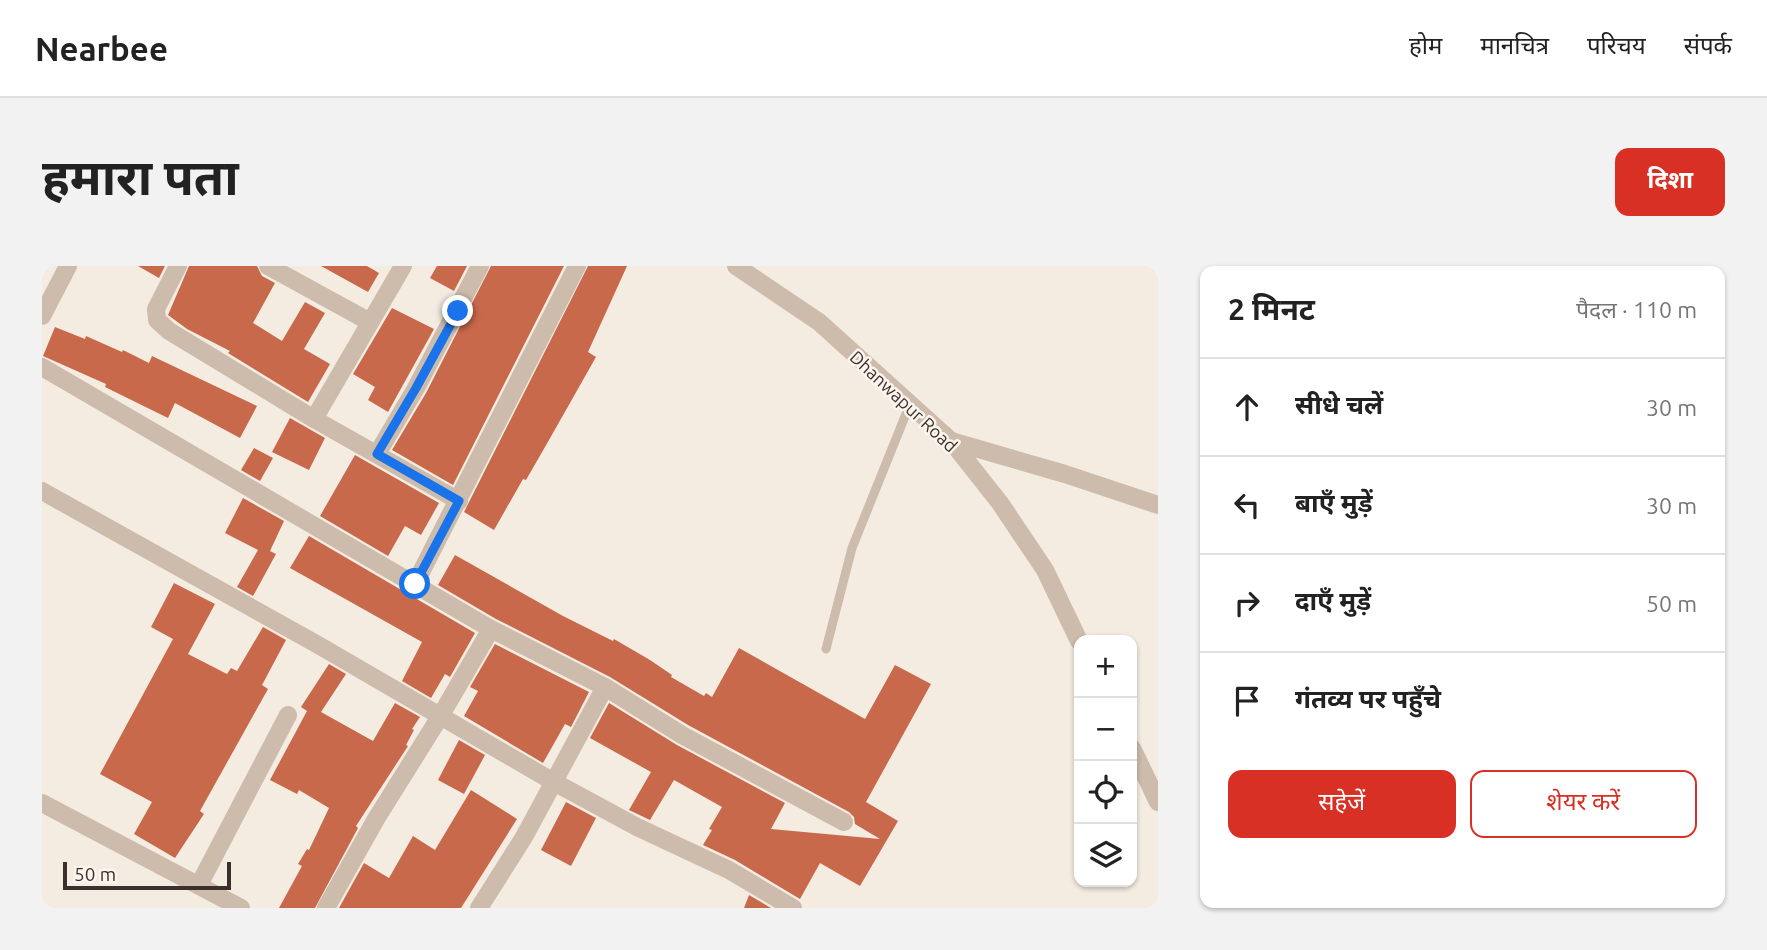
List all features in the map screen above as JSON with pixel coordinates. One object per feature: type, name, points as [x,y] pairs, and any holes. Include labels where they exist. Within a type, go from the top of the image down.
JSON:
[{"type":"street","points":[[42,316],[68,266]]},
{"type":"street","points":[[178,266],[156,309],[157,320],[169,331],[314,419],[459,501]]},
{"type":"street","points":[[268,266],[370,323]]},
{"type":"street","points":[[314,419],[403,266]]},
{"type":"street","points":[[377,454],[416,388],[480,266]]},
{"type":"street","points":[[415,584],[577,266]]},
{"type":"street","name":"Dhanwapur Road","points":[[736,266],[819,322],[951,441],[1000,503],[1045,570],[1077,635]]},
{"type":"street","points":[[42,367],[491,629],[605,687],[681,735],[844,822]]},
{"type":"street","points":[[951,441],[1065,474],[1158,505]]},
{"type":"street","points":[[42,491],[441,715],[552,781],[637,828],[729,870],[793,908]]},
{"type":"street","points":[[327,908],[376,819],[491,629]]},
{"type":"street","points":[[479,908],[523,837],[605,687]]},
{"type":"street","points":[[199,885],[288,715]]},
{"type":"street","points":[[1137,758],[1158,802]]},
{"type":"street","points":[[42,803],[241,908]]},
{"type":"lane","points":[[826,649],[852,548],[910,404]]},
{"type":"building","points":[[138,266],[165,266],[159,278]]},
{"type":"building","points":[[189,266],[257,266],[262,276],[275,283],[253,323],[282,341],[305,302],[325,313],[304,349],[330,364],[308,402],[228,353],[230,351],[187,329],[168,315]]},
{"type":"building","points":[[321,266],[367,266],[379,273],[368,292]]},
{"type":"building","points":[[437,266],[467,266],[454,291],[430,278]]},
{"type":"building","points":[[491,266],[564,266],[453,485],[392,450],[426,393]]},
{"type":"building","points":[[588,266],[627,266],[588,352],[596,357],[526,480],[523,479],[494,530],[464,512]]},
{"type":"building","points":[[392,308],[434,329],[388,412],[368,400],[375,387],[353,374]]},
{"type":"building","points":[[55,327],[85,339],[86,336],[122,352],[123,350],[149,363],[152,356],[257,406],[240,438],[175,403],[168,418],[105,387],[106,384],[43,356]]},
{"type":"building","points":[[290,418],[325,438],[309,470],[272,452]]},
{"type":"building","points":[[254,448],[273,458],[260,481],[241,470]]},
{"type":"building","points":[[355,455],[439,503],[421,535],[405,526],[388,556],[320,516]]},
{"type":"building","points":[[243,498],[284,521],[270,551],[276,554],[253,596],[237,587],[258,550],[225,533]]},
{"type":"building","points":[[309,536],[475,633],[450,677],[445,674],[431,698],[402,681],[422,642],[290,568]]},
{"type":"building","points":[[455,555],[563,616],[613,641],[614,639],[704,696],[706,693],[712,697],[739,648],[865,719],[895,665],[931,684],[866,802],[898,821],[860,886],[820,863],[800,899],[735,860],[703,845],[722,807],[674,780],[650,820],[629,810],[651,772],[590,738],[609,703],[677,745],[785,803],[771,829],[880,839],[855,824],[854,817],[849,812],[688,725],[610,677],[496,619],[438,585]]},
{"type":"building","points":[[174,583],[215,604],[188,654],[227,674],[231,668],[237,671],[263,627],[286,640],[262,685],[268,689],[200,811],[204,814],[175,858],[134,834],[152,802],[100,774],[173,639],[151,627]]},
{"type":"building","points":[[495,644],[589,692],[571,727],[565,724],[543,763],[464,716],[478,691],[470,687]]},
{"type":"building","points":[[329,664],[346,674],[321,712],[373,741],[395,703],[420,717],[412,729],[414,730],[406,745],[408,746],[356,826],[358,828],[315,908],[279,908],[302,866],[298,864],[307,849],[309,850],[329,808],[299,790],[297,794],[270,780],[307,711],[301,707]]},
{"type":"building","points":[[459,740],[485,755],[464,794],[438,780]]},
{"type":"building","points":[[471,790],[517,819],[461,908],[339,908],[364,863],[389,878],[413,836],[435,850]]},
{"type":"building","points":[[566,802],[596,818],[571,866],[541,850]]},
{"type":"building","points":[[749,895],[771,908],[744,908]]},
{"type":"route","points":[[415,584],[459,501],[377,454],[458,311]]}]
